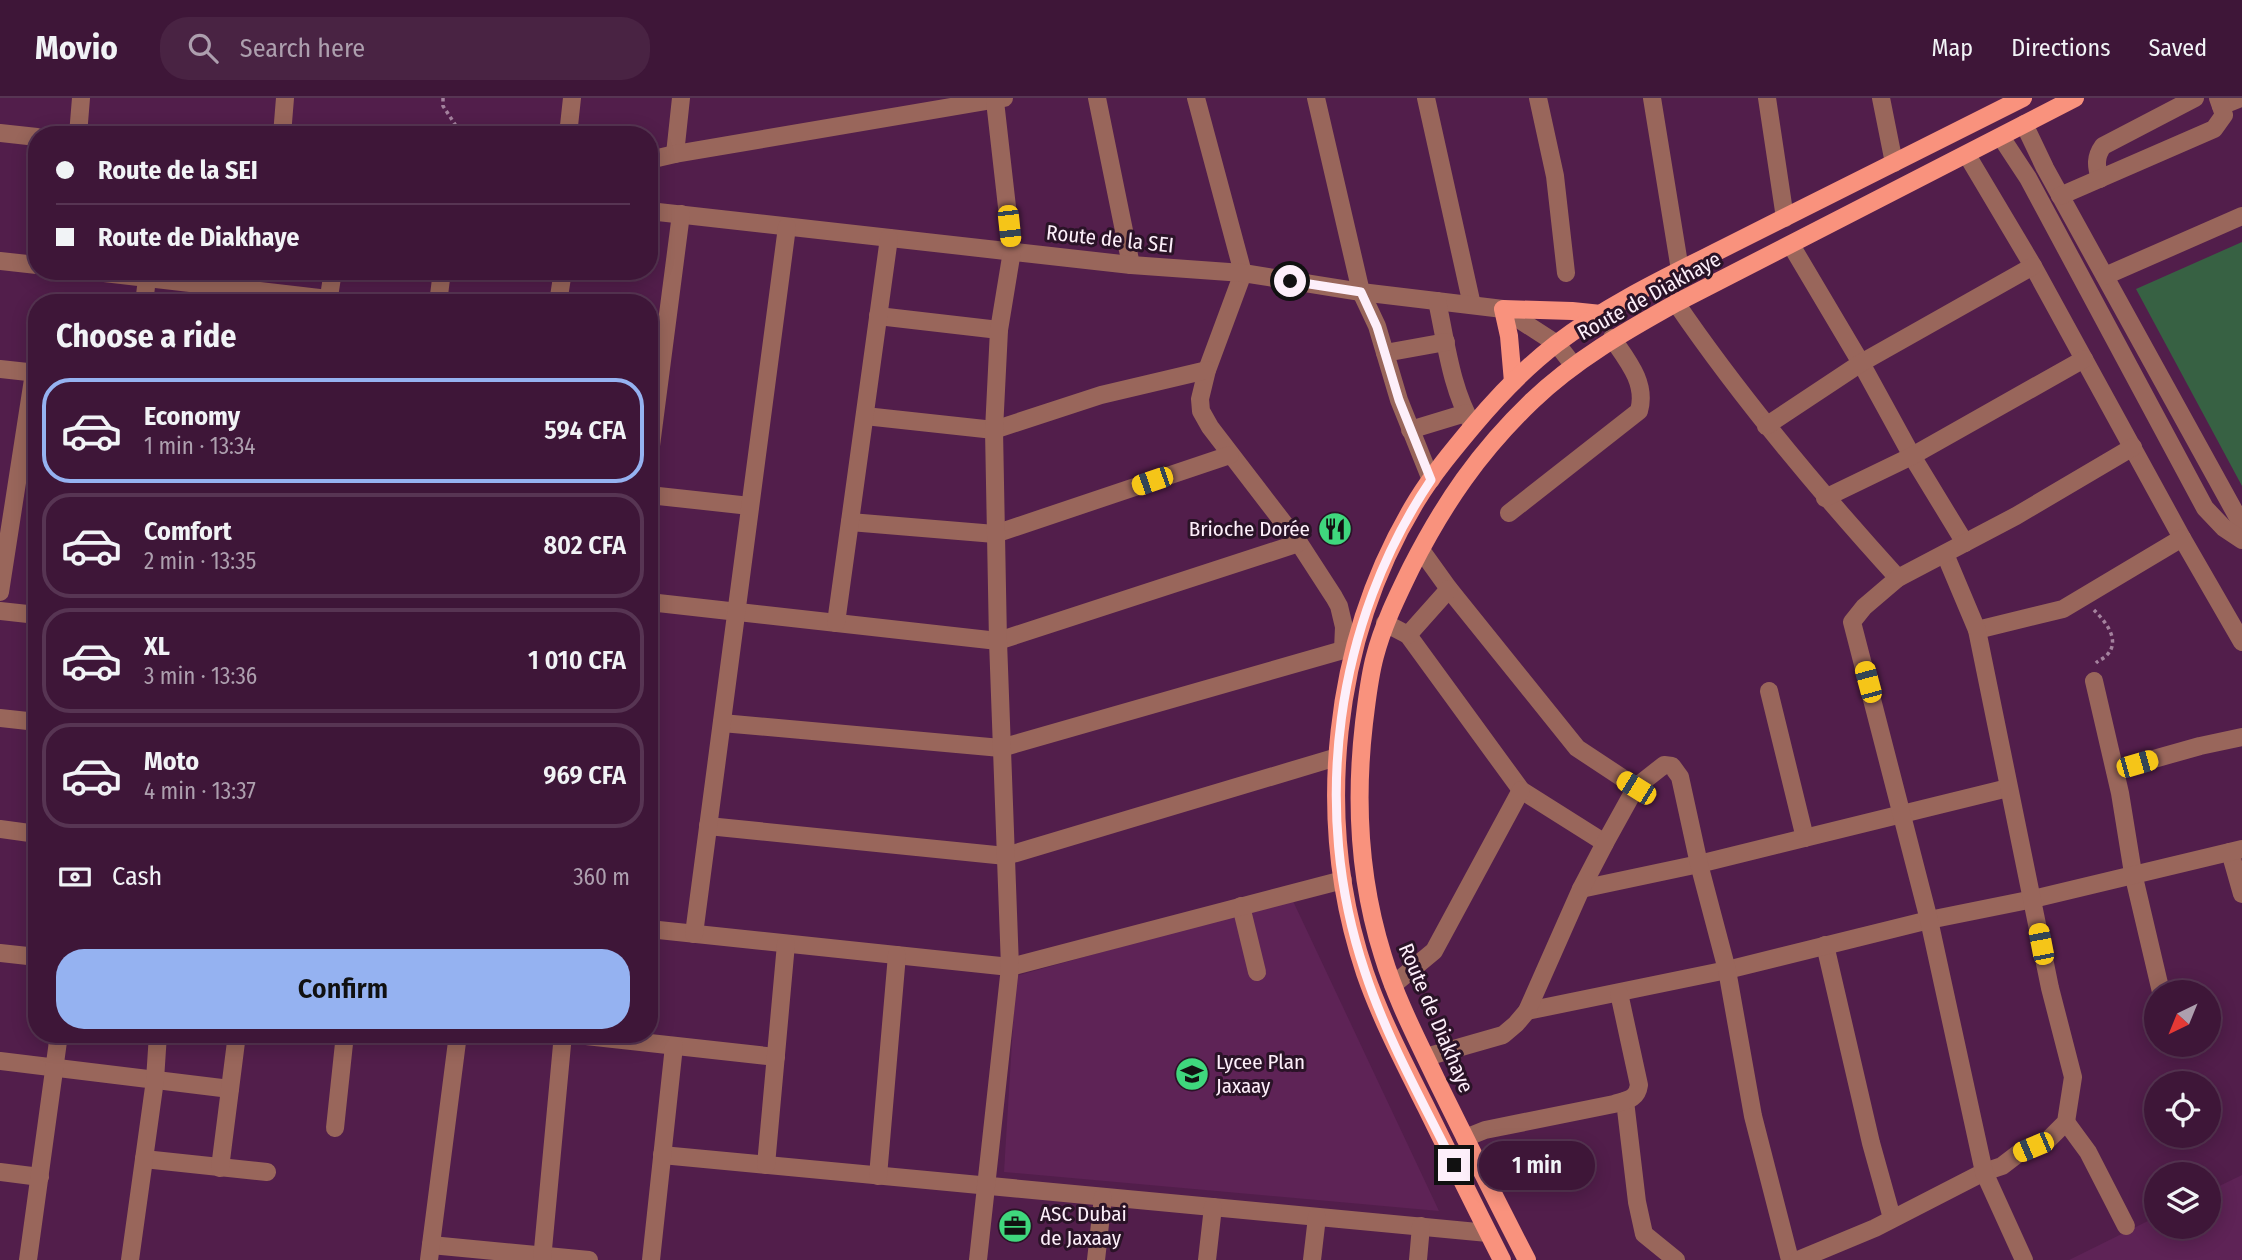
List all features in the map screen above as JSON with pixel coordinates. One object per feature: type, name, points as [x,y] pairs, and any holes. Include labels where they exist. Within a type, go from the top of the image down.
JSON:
[{"type":"main road","name":"Route de Diakhaye","points":[[1502,1260],[1409,1074],[1373,994],[1358,948],[1343,880],[1337,834],[1337,757],[1348,652],[1391,549],[1417,500],[1469,419],[1556,344],[1601,314],[1680,270],[1894,163],[1997,104],[2023,98]]},
{"type":"main road","name":"Route de Diakhaye","points":[[1527,1260],[1465,1138],[1393,985],[1373,921],[1363,870],[1358,813],[1360,753],[1368,687],[1385,623],[1420,550],[1458,485],[1532,401],[1574,366],[1612,338],[1676,303],[2075,98]]},
{"type":"main road","points":[[1513,382],[1509,336],[1503,309],[1601,314]]},
{"type":"street","points":[[79,126],[82,98]]},
{"type":"street","points":[[283,126],[285,98]]},
{"type":"street","points":[[569,126],[572,98]]},
{"type":"street","points":[[676,154],[681,98]]},
{"type":"street","points":[[1097,98],[1131,265]]},
{"type":"street","points":[[722,723],[1001,748],[1348,652],[1339,606],[1299,543],[1230,454],[1201,411],[1200,399],[1208,370],[1243,273],[1196,98]]},
{"type":"street","points":[[1316,98],[1361,292],[1377,327],[1410,430],[1431,480]]},
{"type":"street","points":[[1426,98],[1472,305]]},
{"type":"street","points":[[1538,98],[1555,176],[1566,273]]},
{"type":"street","points":[[1652,98],[1680,270]]},
{"type":"street","points":[[1767,98],[1785,218]]},
{"type":"street","points":[[1881,98],[1894,163]]},
{"type":"street","points":[[2100,179],[2096,164],[2098,153],[2103,146],[2195,98]]},
{"type":"street","points":[[2060,196],[2214,129],[2224,115],[2219,102],[2241,98]]},
{"type":"street","points":[[658,158],[999,99],[1012,251],[999,330],[994,430],[1001,748],[1010,967],[978,1260]]},
{"type":"street","points":[[2024,124],[2060,196],[2242,524]]},
{"type":"street","points":[[0,133],[28,136]]},
{"type":"street","points":[[2001,137],[2028,178],[2205,508],[2224,528],[2242,540]]},
{"type":"street","points":[[1968,155],[2242,642]]},
{"type":"street","name":"Route de la SEI","points":[[658,212],[1131,265],[1243,273],[1361,292],[1503,309],[1556,344],[1574,366]]},
{"type":"street","points":[[658,392],[681,214]]},
{"type":"street","points":[[2105,276],[2242,216]]},
{"type":"street","points":[[694,934],[787,227]]},
{"type":"street","points":[[836,623],[889,238]]},
{"type":"street","points":[[1791,245],[1912,456],[1965,542]]},
{"type":"street","points":[[0,261],[28,264]]},
{"type":"street","points":[[1766,426],[1861,363],[2033,267]]},
{"type":"street","points":[[183,280],[280,294]]},
{"type":"street","points":[[1410,430],[1469,419],[1455,381],[1437,301]]},
{"type":"street","points":[[1676,303],[1708,351],[1766,426],[1825,498],[1898,578]]},
{"type":"street","points":[[878,316],[999,330]]},
{"type":"street","points":[[1509,513],[1639,411],[1642,401],[1638,379],[1612,338]]},
{"type":"street","points":[[1385,353],[1446,342]]},
{"type":"street","points":[[1825,498],[1912,456],[2084,359]]},
{"type":"street","points":[[0,369],[28,372]]},
{"type":"street","points":[[865,416],[994,430],[1101,395],[1208,370]]},
{"type":"street","points":[[2024,1260],[1984,1172],[1929,920],[1852,622],[1864,607],[1898,578],[2016,516],[2133,447]]},
{"type":"street","points":[[850,522],[995,534],[1230,454]]},
{"type":"street","points":[[0,592],[28,477]]},
{"type":"street","points":[[2225,493],[2242,511]]},
{"type":"street","points":[[658,496],[750,506]]},
{"type":"street","points":[[1977,630],[2063,609],[2182,538]]},
{"type":"street","points":[[658,603],[998,641],[1299,543]]},
{"type":"street","points":[[1420,550],[1577,748],[1636,788]]},
{"type":"street","points":[[1798,1260],[1875,1228],[1984,1172],[2002,1166],[2019,1153],[2046,1142],[2066,1122],[2073,1077],[2050,988],[1977,630],[1945,554]]},
{"type":"street","points":[[1408,635],[1449,589]]},
{"type":"street","points":[[0,611],[28,614]]},
{"type":"street","points":[[1385,623],[1408,635],[1521,790],[1605,843]]},
{"type":"street","points":[[2094,681],[2115,770],[2133,873],[2158,980]]},
{"type":"street","points":[[1769,691],[1805,838]]},
{"type":"street","points":[[0,718],[28,721]]},
{"type":"street","points":[[2115,770],[2242,737]]},
{"type":"street","points":[[708,825],[1006,856],[1337,757]]},
{"type":"street","points":[[1426,1057],[1503,1035],[1527,1011],[1581,889],[1636,788],[1667,764],[1675,769],[1680,777],[1699,864],[1727,970],[1753,1116],[1790,1260]]},
{"type":"street","points":[[1581,889],[1699,864],[2008,788]]},
{"type":"street","points":[[1393,985],[1434,951],[1521,790]]},
{"type":"street","points":[[0,830],[28,833]]},
{"type":"street","points":[[1527,1011],[1727,970],[1929,920],[2032,899],[2236,850],[2242,894]]},
{"type":"street","points":[[658,930],[1010,967],[1343,880]]},
{"type":"street","points":[[1241,906],[1257,972]]},
{"type":"street","points":[[766,1165],[786,944]]},
{"type":"street","points":[[1825,946],[1871,1143],[1892,1218]]},
{"type":"street","points":[[0,953],[28,956]]},
{"type":"street","points":[[878,1176],[897,955]]},
{"type":"street","points":[[1465,1138],[1485,1130],[1633,1098],[1639,1091],[1639,1085],[1619,993]]},
{"type":"street","points":[[29,1260],[58,1043]]},
{"type":"street","points":[[130,1260],[155,1080],[157,1043]]},
{"type":"street","points":[[220,1168],[236,1043]]},
{"type":"street","points":[[335,1128],[344,1043]]},
{"type":"street","points":[[457,1043],[430,1252],[589,1260]]},
{"type":"street","points":[[542,1258],[562,1043]]},
{"type":"street","points":[[648,1043],[776,1057]]},
{"type":"street","points":[[651,1260],[674,1046]]},
{"type":"street","points":[[0,1061],[230,1089]]},
{"type":"street","points":[[1625,1101],[1637,1202],[1644,1234],[1676,1260]]},
{"type":"street","points":[[2066,1122],[2088,1152],[2126,1226]]},
{"type":"street","points":[[662,1156],[1488,1233]]},
{"type":"street","points":[[144,1159],[267,1172]]},
{"type":"street","points":[[0,1172],[40,1177]]},
{"type":"street","points":[[1096,1260],[1103,1197]]},
{"type":"street","points":[[1207,1260],[1213,1207]]},
{"type":"street","points":[[1312,1260],[1317,1217]]},
{"type":"street","points":[[1418,1260],[1421,1226]]},
{"type":"path","points":[[443,98],[443,106],[456,126]]},
{"type":"path","points":[[2084,598],[2104,620],[2112,636],[2112,647],[2107,656],[2091,667],[2094,681]]},
{"type":"shaded area","name":"Lycee Plan Jaxaay","points":[[1292,899],[1439,1211],[1004,1172],[1016,976]]},
{"type":"shaded area","points":[[2242,1175],[2242,1260],[2069,1260],[2144,1223],[2144,1239],[2221,1239],[2221,1185]]},
{"type":"green space","points":[[2242,242],[2242,486],[2136,289]]},
{"type":"place","name":"Brioche Dorée","points":[[1335,529]]},
{"type":"place","name":"Lycee Plan Jaxaay","points":[[1192,1074]]},
{"type":"place","name":"ASC Dubai de Jaxaay","points":[[1015,1226]]},
{"type":"route","points":[[1290,281],[1361,292],[1377,327],[1399,400],[1431,480],[1391,549],[1372,594],[1353,653],[1339,731],[1337,834],[1347,905],[1365,972],[1409,1074],[1454,1165]]}]
